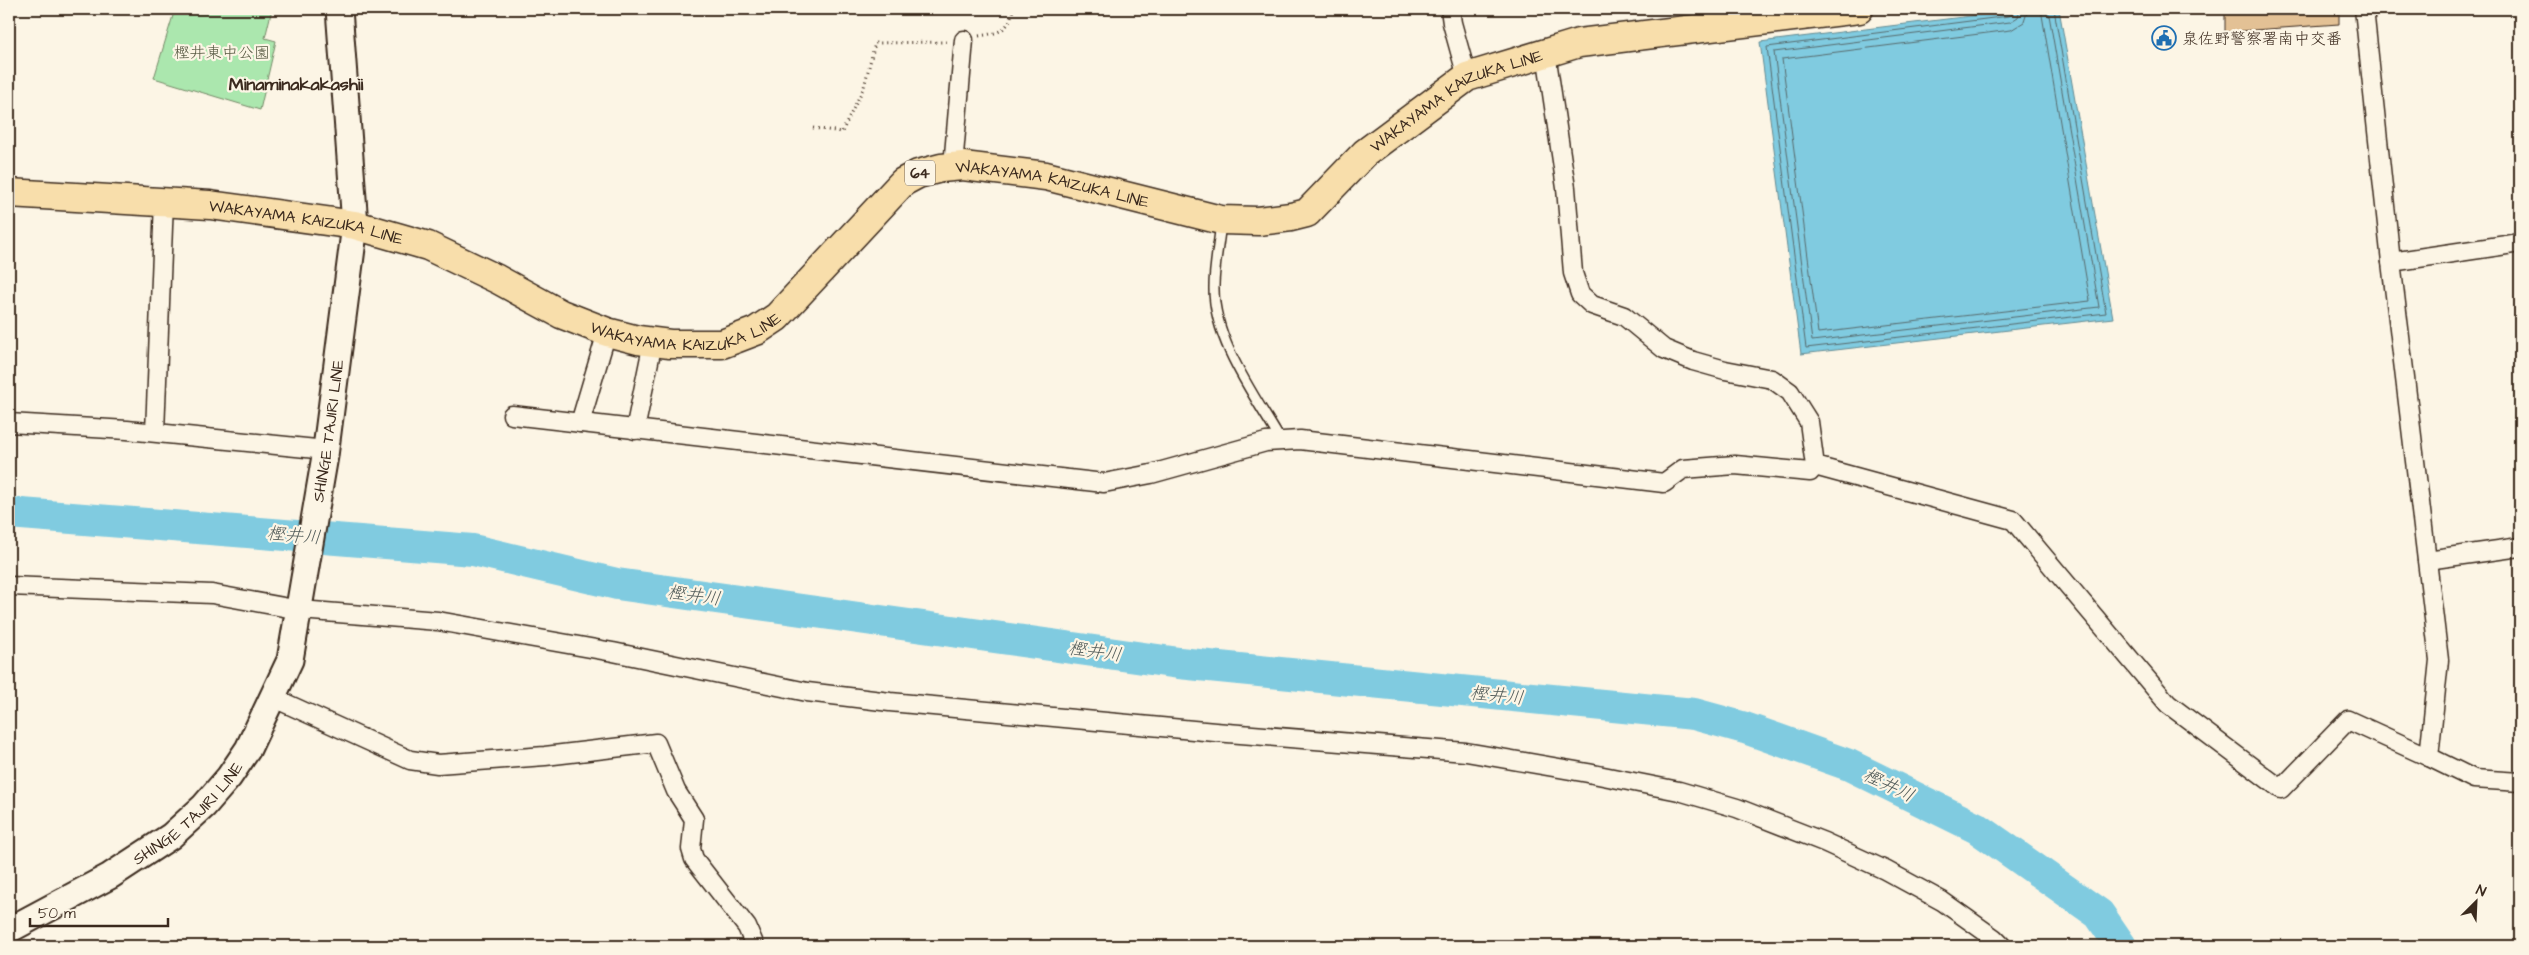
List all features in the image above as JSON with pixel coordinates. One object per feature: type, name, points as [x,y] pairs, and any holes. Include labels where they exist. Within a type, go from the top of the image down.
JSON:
[{"type":"main road","name":"SHINGE TAJIRI LINE","points":[[9,930],[110,876],[171,836],[204,806],[229,777],[248,749],[274,698],[290,660],[301,607],[325,453],[355,225],[339,9]]},
{"type":"main road","name":"WAKAYAMA KAIZUKA LINE","points":[[9,193],[210,205],[355,225],[428,246],[497,279],[561,314],[607,332],[653,342],[722,344],[756,331],[777,317],[902,182],[918,174],[953,166],[963,166],[1046,176],[1222,220],[1258,221],[1307,213],[1365,153],[1467,77],[1579,43],[1859,9]]},
{"type":"street","points":[[1450,9],[1452,24],[1467,77]]},
{"type":"street","points":[[2364,9],[2390,262],[2439,660],[2429,757]]},
{"type":"street","points":[[953,166],[964,40]]},
{"type":"street","points":[[512,415],[1104,483],[1151,474],[1266,442],[1281,441],[1337,443],[1664,483],[1683,469],[1735,465],[1810,472],[1815,466],[1809,422],[1790,392],[1772,379],[1724,370],[1693,361],[1664,349],[1624,316],[1592,304],[1580,294],[1573,274],[1566,188],[1546,53]]},
{"type":"street","points":[[155,432],[164,201]]},
{"type":"street","points":[[2390,262],[2520,243]]},
{"type":"street","points":[[580,423],[607,332]]},
{"type":"street","points":[[635,430],[653,342]]},
{"type":"street","points":[[9,423],[155,432],[325,453]]},
{"type":"street","points":[[1815,466],[2013,520],[2168,704],[2281,789],[2348,720],[2474,779],[2520,782]]},
{"type":"street","points":[[2427,560],[2520,547]]},
{"type":"street","points":[[9,586],[212,594],[301,607],[438,621],[612,652],[807,692],[890,702],[1205,731],[1466,752],[1634,782],[1679,791],[1737,808],[1824,842],[1885,870],[1942,901],[1994,938],[2002,946]]},
{"type":"street","points":[[274,698],[410,760],[438,764],[545,756],[656,743],[676,791],[694,819],[691,849],[694,859],[747,927],[756,946]]},
{"type":"lane","points":[[1222,220],[1214,288],[1218,318],[1228,348],[1281,441]]},
{"type":"path","points":[[813,128],[842,132],[864,87],[875,43],[957,42],[998,34],[1006,26],[1013,9]]},
{"type":"green space","name":"樫井東中公園","points":[[175,9],[272,9],[265,38],[276,41],[260,110],[154,78]]},
{"type":"water","points":[[2028,9],[2059,9],[2113,318],[1801,354],[1760,42]]},
{"type":"building","points":[[2225,9],[2339,9],[2339,24],[2225,32]]},
{"type":"waterway","name":"樫井川","points":[[9,513],[473,550],[617,584],[1179,663],[1694,714],[1745,728],[1849,765],[1977,828],[2099,914],[2121,946]]},
{"type":"place","name":"泉佐野警察署南中交番","points":[[2164,38]]},
{"type":"district","name":"Minaminakakashii","points":[[296,84]]}]
